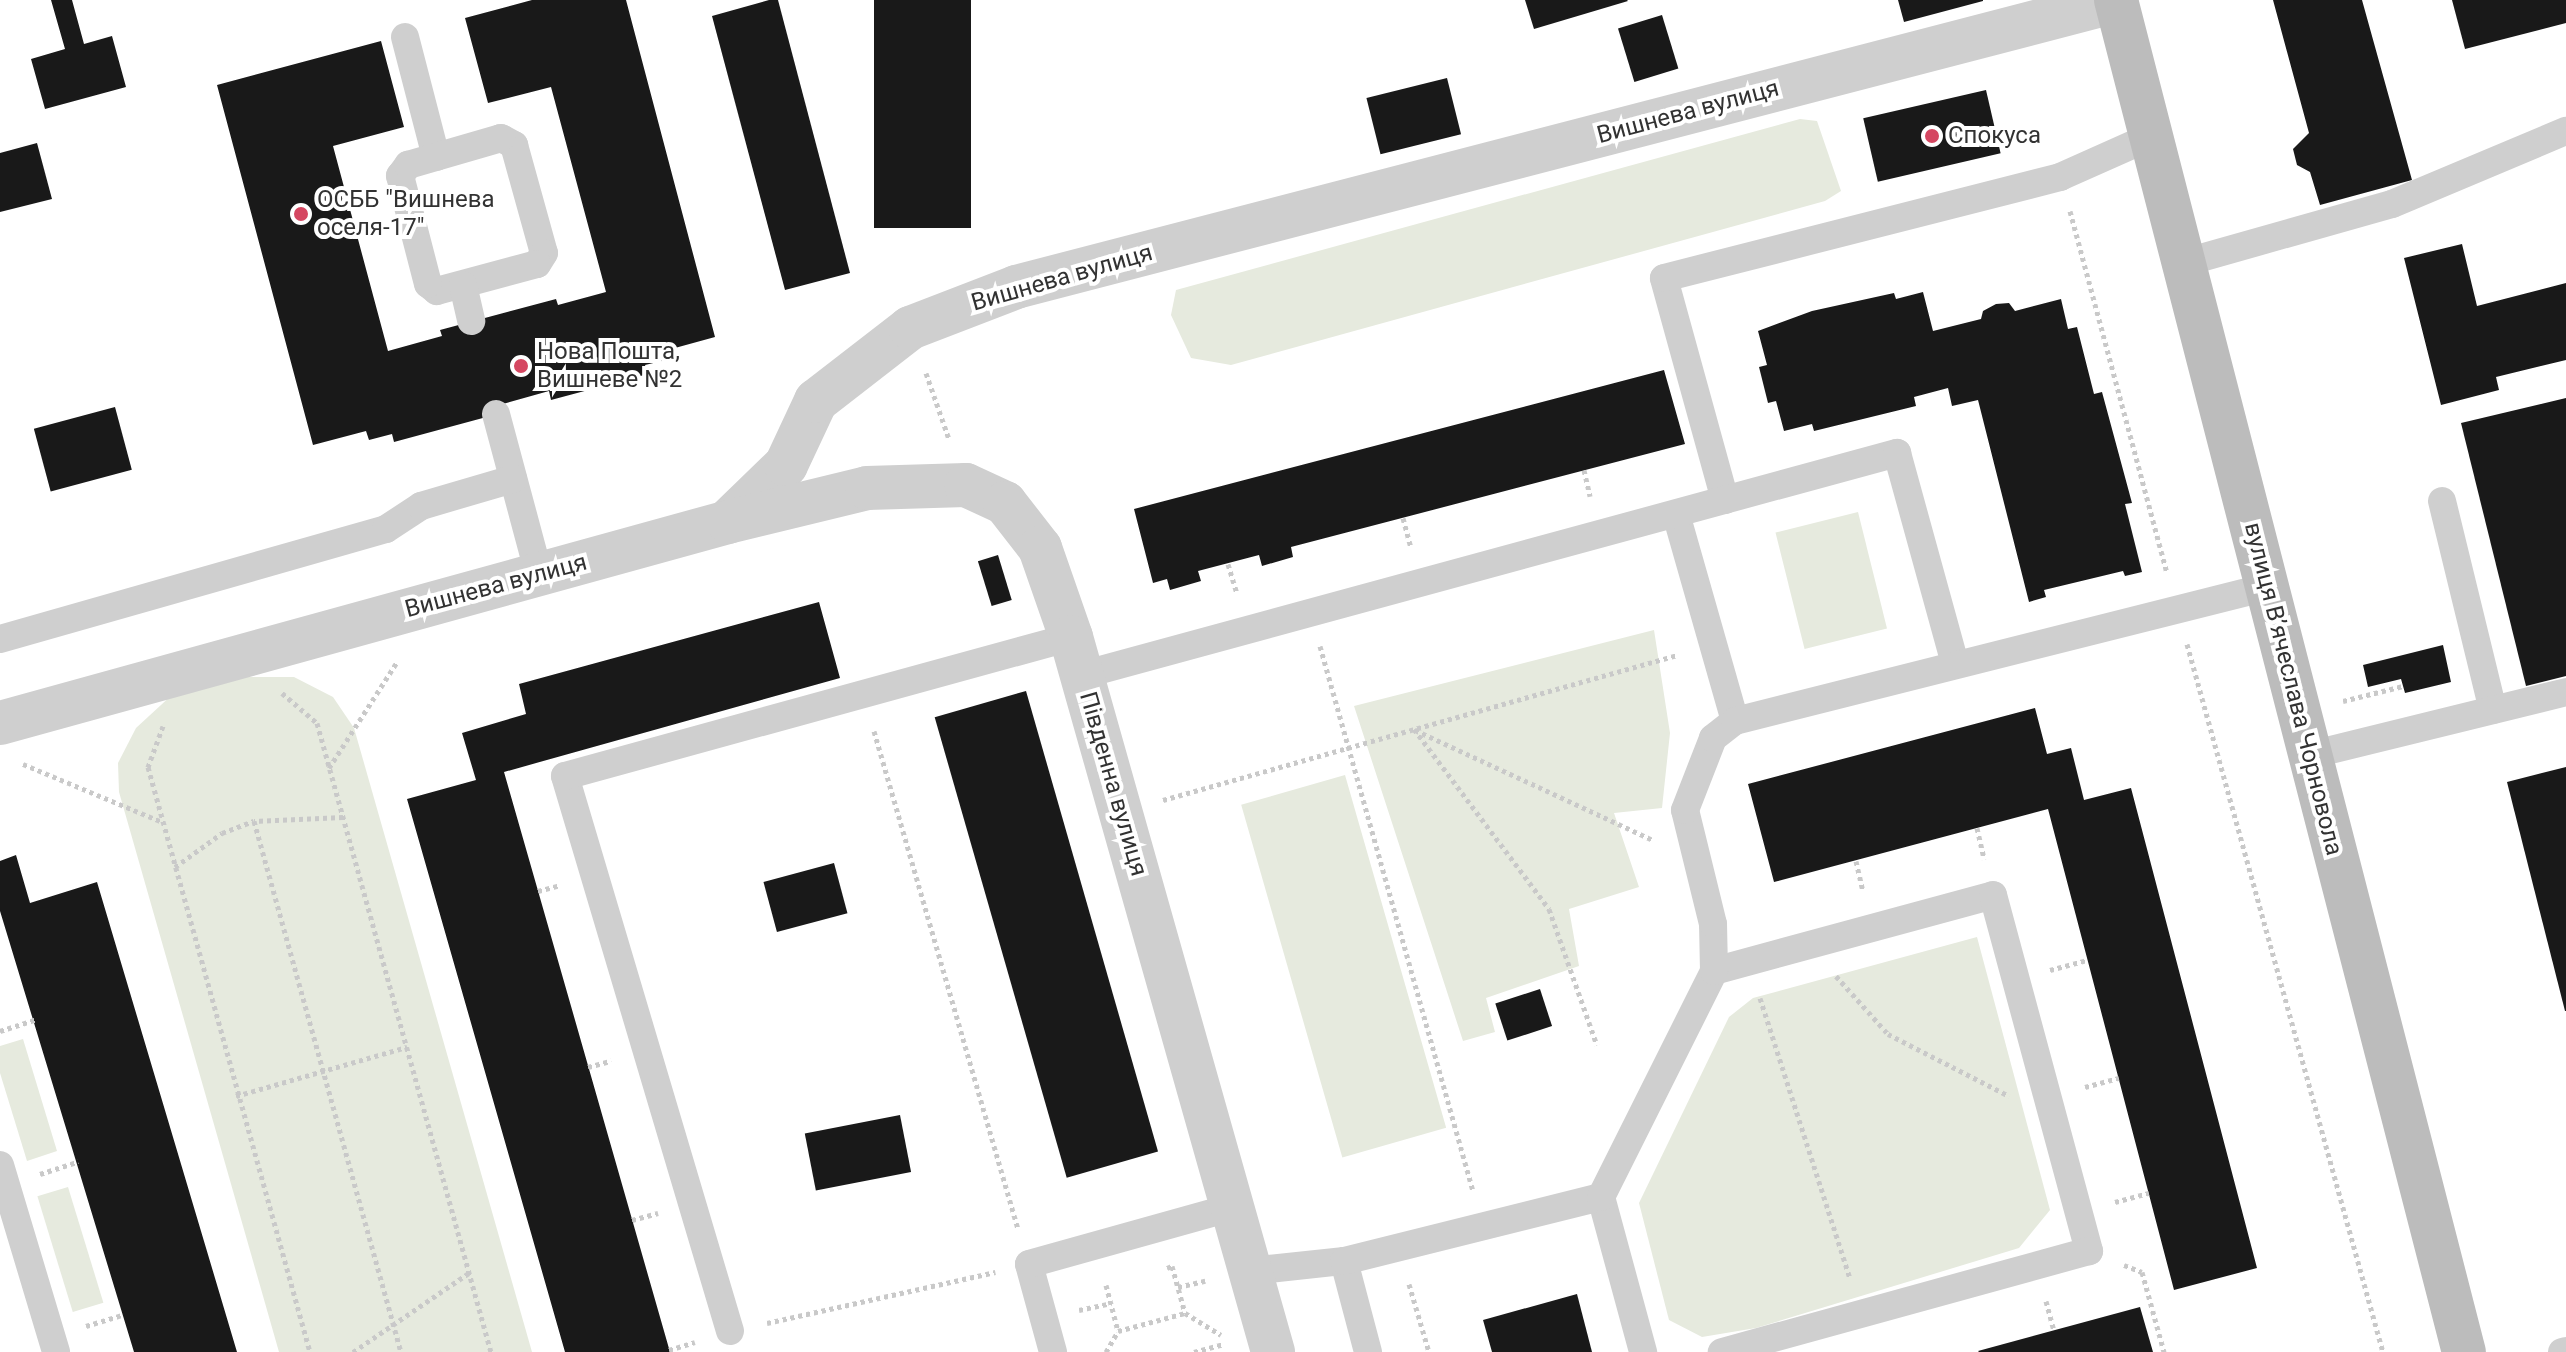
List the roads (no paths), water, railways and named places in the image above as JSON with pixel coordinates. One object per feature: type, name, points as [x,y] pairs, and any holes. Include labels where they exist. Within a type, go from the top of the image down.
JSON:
[{"type":"street","name":"вулиця Вʼячеслава Чорновола","points":[[2118,9],[2464,1352]]},
{"type":"street","name":"Вишнева вулиця","points":[[8,742],[539,574],[728,522],[786,465],[816,401],[910,328],[1016,287],[2118,9]]},
{"type":"street","name":"Південна вулиця","points":[[728,522],[867,488],[966,485],[1005,503],[1040,548],[1077,656],[1273,1352]]},
{"type":"lane","points":[[405,37],[436,157]]},
{"type":"lane","points":[[2183,263],[2392,204],[2566,131]]},
{"type":"lane","points":[[1725,500],[1664,278],[2060,177],[2150,137]]},
{"type":"lane","points":[[501,138],[514,145],[544,253],[537,264],[437,291],[428,284],[400,176],[408,165],[436,157],[501,138]]},
{"type":"lane","points":[[463,285],[471,321]]},
{"type":"lane","points":[[496,414],[539,574]]},
{"type":"lane","points":[[730,1331],[565,776],[863,693],[1311,613],[1897,453],[1955,663]]},
{"type":"lane","points":[[0,639],[386,529],[421,506],[513,479]]},
{"type":"lane","points":[[2442,501],[2493,710]]},
{"type":"lane","points":[[1676,514],[1735,721]]},
{"type":"lane","points":[[1643,1352],[1601,1197],[1714,971],[1713,924],[1685,810],[1713,738],[1735,721],[1955,663],[2267,587]]},
{"type":"lane","points":[[2310,755],[2566,692]]},
{"type":"lane","points":[[1714,971],[1993,895],[2089,1251],[1722,1352]]},
{"type":"lane","points":[[0,1165],[56,1352]]},
{"type":"lane","points":[[1250,1271],[1344,1261],[1601,1197]]},
{"type":"lane","points":[[1053,1352],[1029,1264],[1233,1207]]},
{"type":"lane","points":[[1344,1261],[1368,1352]]},
{"type":"place","name":"Спокуса","points":[[1932,136]]},
{"type":"place","name":"ОСББ \"Вишнева оселя-17\"","points":[[301,214]]},
{"type":"place","name":"Нова Пошта, Вишневе №2","points":[[521,366]]}]
